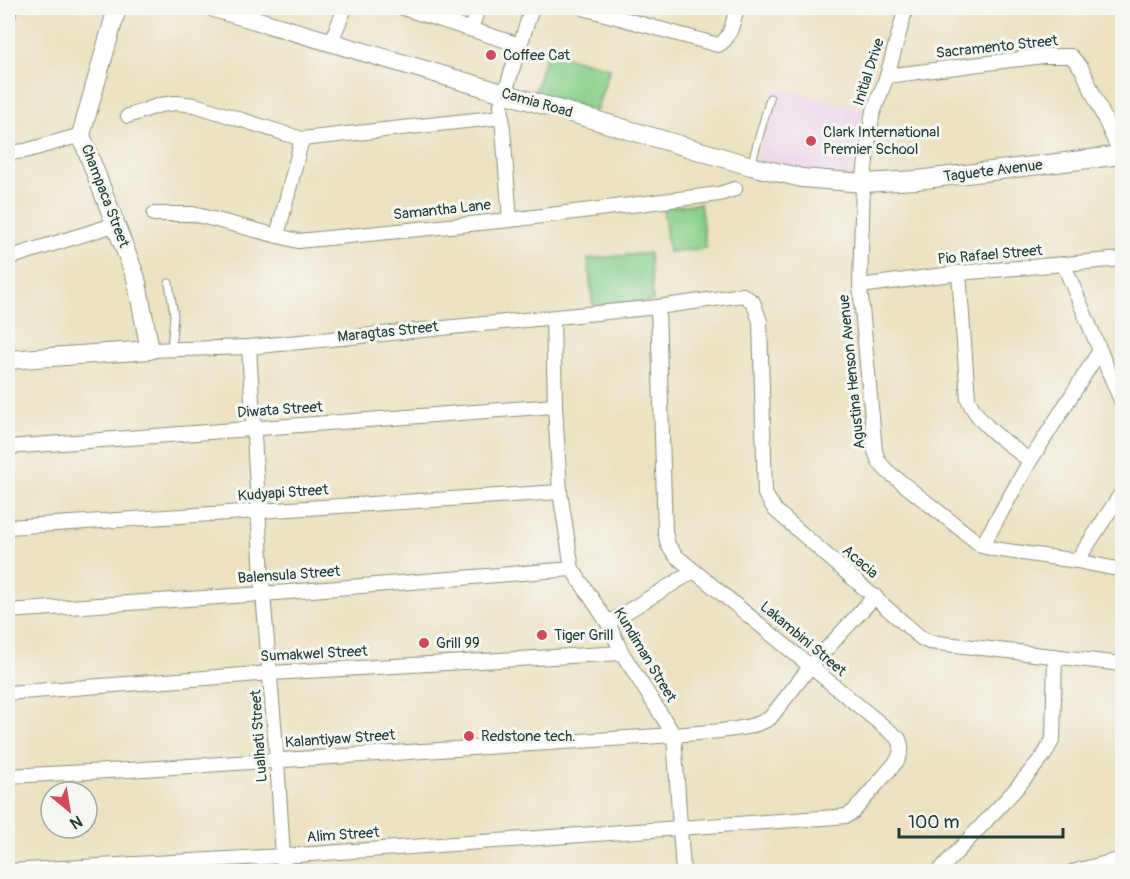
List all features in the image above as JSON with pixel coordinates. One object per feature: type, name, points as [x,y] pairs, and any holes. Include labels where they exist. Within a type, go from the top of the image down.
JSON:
[{"type":"street","points":[[8,16],[10,8]]},
{"type":"street","name":"Champaca Street","points":[[117,8],[81,135],[136,278],[150,350]]},
{"type":"street","name":"Camia Road","points":[[214,8],[234,10],[331,42],[751,166],[802,178],[863,183]]},
{"type":"street","points":[[331,42],[345,8]]},
{"type":"street","points":[[403,8],[520,45]]},
{"type":"street","points":[[471,29],[478,8]]},
{"type":"street","points":[[510,220],[501,105],[532,8]]},
{"type":"street","points":[[583,8],[718,45],[728,36],[737,8]]},
{"type":"street","name":"Initial Drive","points":[[863,183],[872,116],[887,76],[906,8]]},
{"type":"street","name":"Sacramento Street","points":[[887,76],[1043,56],[1071,56],[1082,69],[1122,156]]},
{"type":"street","points":[[128,116],[160,105],[176,103],[195,105],[302,139],[502,117]]},
{"type":"street","points":[[8,153],[25,151],[81,135]]},
{"type":"street","points":[[277,236],[302,139]]},
{"type":"street","name":"Taguete Avenue","points":[[863,183],[917,180],[1084,163],[1122,156]]},
{"type":"street","name":"Agustina Henson Avenue","points":[[863,183],[860,286],[875,451],[879,462],[887,471],[982,546],[1122,570]]},
{"type":"street","name":"Samantha Lane","points":[[154,214],[193,214],[298,241],[510,220],[719,194],[735,189]]},
{"type":"street","points":[[8,258],[117,224]]},
{"type":"street","name":"Pio Rafael Street","points":[[860,286],[959,273],[1122,259]]},
{"type":"street","points":[[1064,265],[1122,402]]},
{"type":"street","points":[[959,273],[968,399],[980,420],[1030,461]]},
{"type":"street","name":"Maragtas Street","points":[[8,360],[150,350],[249,347],[553,318],[742,296],[753,302],[759,313]]},
{"type":"street","name":"Lakambini Street","points":[[658,307],[665,532],[668,545],[694,571],[899,740],[901,745],[901,754],[897,761],[853,812],[846,816],[680,829]]},
{"type":"street","name":"Acacia","points":[[759,313],[765,494],[774,510],[921,638],[929,642],[1122,664]]},
{"type":"street","name":"Kundiman Street","points":[[553,318],[560,492],[572,569],[608,623],[622,653],[674,735],[683,872]]},
{"type":"street","name":"Lualhati Street","points":[[249,347],[263,594],[271,673],[284,872]]},
{"type":"street","points":[[982,546],[1030,461],[1099,352]]},
{"type":"street","name":"Diwata Street","points":[[8,447],[555,406]]},
{"type":"street","name":"Kudyapi Street","points":[[8,527],[560,492]]},
{"type":"street","points":[[1077,561],[1122,492]]},
{"type":"street","name":"Balensula Street","points":[[8,610],[263,594],[572,569]]},
{"type":"street","points":[[608,623],[694,571]]},
{"type":"street","name":"Kalantiyaw Street","points":[[8,776],[674,735],[761,724],[770,718],[810,667],[875,596]]},
{"type":"street","name":"Sumakwel Street","points":[[8,693],[271,673],[622,653]]},
{"type":"street","points":[[938,872],[1014,791],[1045,754],[1053,739],[1055,657]]},
{"type":"street","name":"Alim Street","points":[[8,871],[283,856],[680,829]]},
{"type":"street","points":[[1072,872],[1122,859]]},
{"type":"lane","points":[[751,166],[770,98]]},
{"type":"lane","points":[[169,283],[174,315],[171,349]]},
{"type":"shaded area","name":"Clark International Premier School","points":[[776,87],[867,110],[846,194],[755,171]]},
{"type":"green space","points":[[547,52],[610,68],[596,111],[534,94]]},
{"type":"green space","points":[[700,203],[706,248],[669,252],[663,208]]},
{"type":"green space","points":[[649,253],[653,301],[593,307],[588,259]]},
{"type":"place","name":"Coffee Cat","points":[[491,55]]},
{"type":"place","name":"Clark International Premier School","points":[[811,141]]},
{"type":"place","name":"Tiger Grill","points":[[542,635]]},
{"type":"place","name":"Grill 99","points":[[424,643]]},
{"type":"place","name":"Redstone tech.","points":[[469,736]]}]
